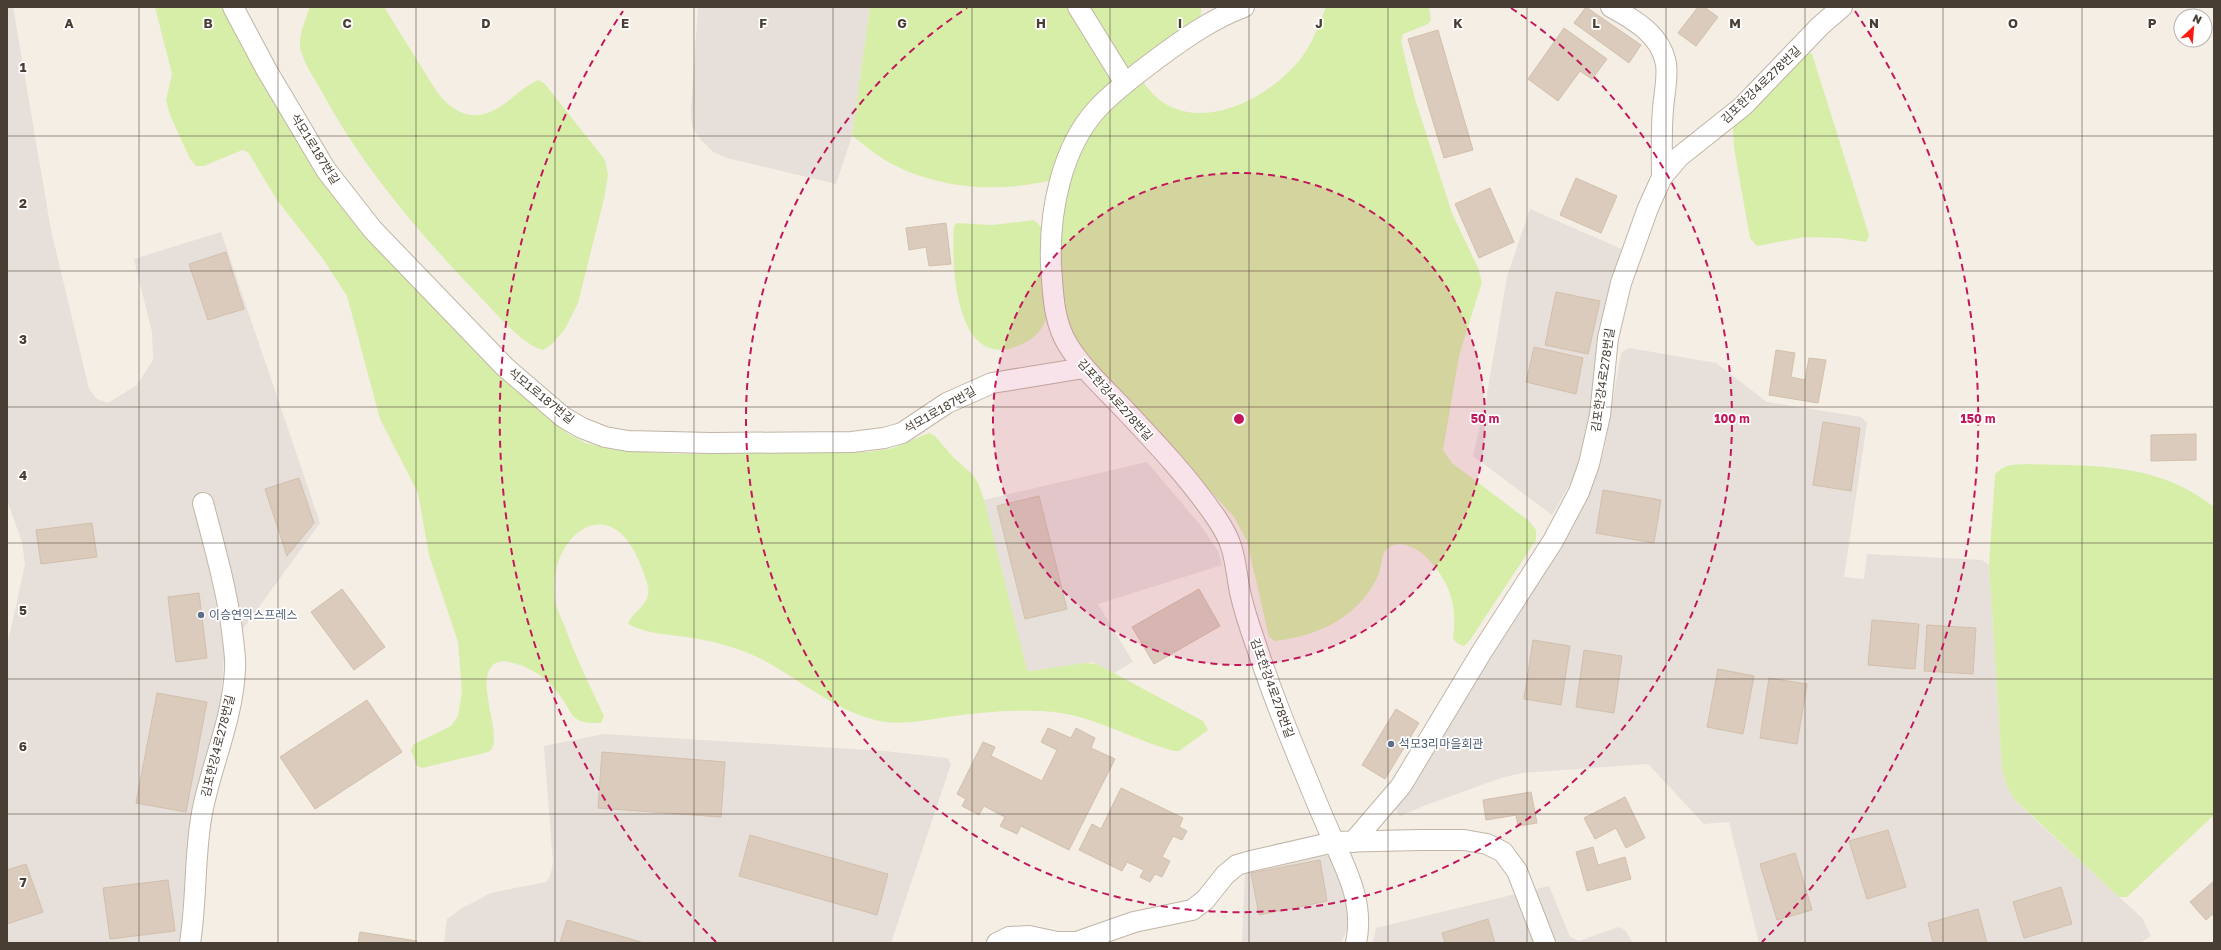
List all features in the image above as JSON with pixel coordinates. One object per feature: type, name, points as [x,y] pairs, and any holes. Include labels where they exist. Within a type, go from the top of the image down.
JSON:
[{"type":"lane","name":"석모1로187번길","points":[[233,7],[266,69],[326,170],[373,230],[505,367],[563,416],[582,428],[605,437],[628,441],[711,443],[852,442],[884,438],[902,433],[947,404],[992,383],[1084,368]]},
{"type":"lane","points":[[1078,7],[1125,83]]},
{"type":"lane","name":"김포한강4로278번길","points":[[1244,7],[1222,15],[1189,36],[1125,83],[1096,110],[1079,135],[1063,171],[1056,206],[1051,244],[1053,294],[1057,323],[1067,344],[1084,368],[1183,475],[1217,519],[1230,540],[1236,560],[1240,592],[1255,643],[1307,780],[1344,842],[1350,874],[1357,899],[1359,924],[1356,943]]},
{"type":"lane","points":[[1611,7],[1636,20],[1654,38],[1662,51],[1666,65],[1662,124],[1662,177]]},
{"type":"lane","name":"김포한강4로278번길","points":[[1344,842],[1401,786],[1485,646],[1553,541],[1579,492],[1589,464],[1600,415],[1608,338],[1621,283],[1648,208],[1662,177],[1679,157],[1743,106],[1820,26],[1842,7]]},
{"type":"lane","name":"김포한강4로278번길","points":[[190,943],[194,917],[196,856],[202,813],[227,723],[235,670],[235,654],[224,583],[203,503]]},
{"type":"lane","points":[[997,943],[1009,937],[1030,936],[1057,942],[1077,942],[1134,922],[1192,910],[1205,900],[1225,875],[1238,866],[1344,842],[1464,840],[1487,844],[1503,852],[1517,871],[1545,943]]},
{"type":"shaded area","points":[[7,7],[13,7],[51,230],[89,389],[97,399],[108,403],[137,385],[153,360],[152,332],[134,259],[221,232],[320,523],[224,655],[220,713],[192,817],[188,840],[180,943],[7,943],[7,647],[25,564],[22,542],[7,500]]},
{"type":"shaded area","points":[[698,7],[870,7],[852,136],[836,184],[727,158],[712,151],[700,139],[692,126],[691,111]]},
{"type":"shaded area","points":[[1530,209],[1624,250],[1584,450],[1575,475],[1552,515],[1473,456],[1486,400],[1507,277]]},
{"type":"shaded area","points":[[1629,348],[1716,363],[1767,402],[1861,417],[1867,423],[1844,577],[1864,579],[1867,554],[1982,560],[1989,565],[2002,768],[2007,787],[2015,800],[2028,813],[2142,918],[2151,936],[2140,943],[1759,943],[1729,822],[1704,824],[1648,764],[1522,773],[1504,777],[1400,816],[1393,805],[1446,730],[1573,527],[1598,471],[1605,446],[1620,359],[1622,352]]},
{"type":"shaded area","points":[[1147,462],[1201,526],[1218,551],[1222,565],[1098,604],[1133,662],[1114,673],[1092,662],[1032,671],[1027,670],[1024,665],[984,500]]},
{"type":"shaded area","points":[[604,734],[884,751],[947,758],[951,764],[891,943],[444,943],[447,919],[464,907],[491,893],[546,882],[550,877],[553,863],[544,746]]},
{"type":"shaded area","points":[[1323,853],[1334,860],[1348,889],[1349,925],[1341,943],[1242,943],[1245,871]]},
{"type":"shaded area","points":[[1549,886],[1570,937],[1579,941],[1619,927],[1625,930],[1633,943],[1373,943],[1376,928]]},
{"type":"green space","points":[[155,7],[221,7],[258,74],[503,376],[567,433],[585,443],[615,450],[679,454],[870,452],[893,448],[929,433],[935,436],[953,457],[972,474],[978,483],[984,500],[1027,670],[1032,671],[1084,663],[1097,664],[1203,721],[1208,730],[1179,751],[1174,751],[1085,719],[1054,712],[991,712],[902,723],[885,722],[864,717],[825,698],[789,675],[751,654],[717,643],[652,632],[636,628],[628,624],[632,616],[644,603],[648,595],[646,580],[641,566],[628,542],[614,528],[598,524],[583,529],[570,540],[560,556],[555,576],[555,599],[583,672],[604,716],[601,723],[591,723],[578,720],[572,715],[555,689],[537,673],[522,666],[503,661],[495,663],[488,673],[487,693],[494,737],[491,750],[422,768],[417,766],[411,750],[414,744],[451,726],[458,716],[462,691],[458,642],[429,555],[418,493],[380,419],[347,296],[323,259],[277,200],[248,152],[242,150],[204,166],[196,166],[190,159],[170,115],[166,100],[172,74]]},
{"type":"green space","points":[[310,7],[384,7],[437,92],[450,105],[464,114],[480,115],[498,108],[528,86],[539,80],[545,84],[605,160],[608,175],[604,199],[578,303],[565,329],[552,344],[543,350],[527,342],[511,329],[416,227],[375,175],[338,121],[311,73],[300,49],[304,24]]},
{"type":"green space","points":[[870,7],[1201,7],[1201,15],[1194,25],[1134,69],[1150,90],[1161,101],[1179,110],[1199,113],[1219,111],[1240,104],[1259,95],[1277,82],[1292,69],[1308,49],[1326,7],[1429,7],[1431,20],[1428,24],[1403,34],[1401,41],[1415,99],[1452,213],[1478,268],[1482,282],[1459,356],[1443,450],[1452,463],[1529,521],[1536,530],[1536,540],[1470,640],[1464,646],[1458,644],[1453,639],[1453,605],[1447,586],[1442,577],[1429,560],[1421,553],[1412,547],[1403,545],[1393,545],[1384,552],[1377,578],[1369,592],[1359,604],[1335,623],[1306,635],[1275,641],[1269,637],[1247,541],[1234,517],[1084,352],[1066,324],[1062,303],[1059,267],[1063,214],[1069,179],[1002,187],[974,187],[959,185],[916,175],[890,163],[852,136]]},
{"type":"green space","points":[[1809,52],[1812,54],[1869,235],[1866,242],[1839,238],[1804,237],[1757,246],[1750,238],[1734,148],[1733,126]]},
{"type":"green space","points":[[1034,220],[1042,228],[1047,317],[1042,328],[1031,339],[1015,347],[995,349],[980,342],[969,328],[961,308],[956,286],[954,263],[954,226],[957,223],[992,225]]},
{"type":"green space","points":[[2026,464],[2101,467],[2124,469],[2148,474],[2193,492],[2214,507],[2214,815],[2127,897],[2119,897],[2015,800],[2007,787],[2002,768],[1989,565],[1995,475],[1998,471],[2005,467]]},
{"type":"building","points":[[1586,7],[1641,45],[1629,63],[1574,23]]},
{"type":"building","points":[[1698,7],[1704,7],[1718,17],[1696,46],[1678,33]]},
{"type":"building","points":[[1564,28],[1607,59],[1592,79],[1580,71],[1558,101],[1528,79]]},
{"type":"building","points":[[1438,30],[1473,150],[1444,158],[1408,39]]},
{"type":"building","points":[[1576,178],[1617,196],[1601,233],[1560,215]]},
{"type":"building","points":[[1490,188],[1514,242],[1479,258],[1455,204]]},
{"type":"building","points":[[946,223],[951,264],[929,266],[926,247],[909,250],[906,228]]},
{"type":"building","points":[[226,252],[244,309],[208,320],[189,264]]},
{"type":"building","points":[[1556,292],[1600,301],[1588,354],[1545,345]]},
{"type":"building","points":[[1534,347],[1583,358],[1576,394],[1526,382]]},
{"type":"building","points":[[1776,350],[1795,353],[1791,377],[1805,380],[1809,358],[1826,360],[1818,403],[1769,395]]},
{"type":"building","points":[[1823,422],[1860,428],[1851,491],[1813,485]]},
{"type":"building","points":[[2196,434],[2196,460],[2151,461],[2151,435]]},
{"type":"building","points":[[299,478],[314,523],[287,556],[265,489]]},
{"type":"building","points":[[1603,490],[1661,500],[1654,543],[1596,533]]},
{"type":"building","points":[[1039,496],[1067,609],[1025,619],[997,506]]},
{"type":"building","points":[[92,523],[97,557],[41,564],[36,530]]},
{"type":"building","points":[[342,589],[385,647],[354,670],[311,612]]},
{"type":"building","points":[[1199,589],[1220,626],[1154,664],[1132,627]]},
{"type":"building","points":[[199,593],[207,658],[176,662],[168,597]]},
{"type":"building","points":[[1872,620],[1919,624],[1915,669],[1868,665]]},
{"type":"building","points":[[1927,625],[1976,628],[1973,674],[1924,671]]},
{"type":"building","points":[[1533,640],[1570,646],[1561,705],[1524,699]]},
{"type":"building","points":[[1584,650],[1622,656],[1614,713],[1576,707]]},
{"type":"building","points":[[1718,669],[1754,676],[1743,734],[1707,727]]},
{"type":"building","points":[[1769,678],[1807,684],[1797,744],[1760,738]]},
{"type":"building","points":[[157,693],[207,702],[186,812],[136,803]]},
{"type":"building","points":[[367,700],[402,752],[315,809],[280,757]]},
{"type":"building","name":"석모3리마을회관","points":[[1396,709],[1419,723],[1385,779],[1362,765]]},
{"type":"building","points":[[1048,728],[1071,738],[1076,728],[1095,738],[1091,748],[1115,759],[1069,850],[1021,826],[1017,834],[1000,826],[1005,817],[984,806],[979,815],[962,806],[966,799],[957,794],[983,742],[995,747],[991,756],[1042,781],[1057,750],[1041,742]]},
{"type":"building","points":[[602,752],[725,762],[721,817],[598,808]]},
{"type":"building","points":[[1121,788],[1183,818],[1179,827],[1187,831],[1182,840],[1173,836],[1162,857],[1170,861],[1162,877],[1155,874],[1150,882],[1140,877],[1144,870],[1127,862],[1122,871],[1079,850],[1092,824],[1101,829]]},
{"type":"building","points":[[1531,792],[1537,823],[1518,826],[1516,815],[1486,820],[1483,800]]},
{"type":"building","points":[[1625,797],[1645,838],[1626,848],[1616,828],[1595,839],[1584,818]]},
{"type":"building","points":[[1888,830],[1906,887],[1867,899],[1849,841]]},
{"type":"building","points":[[750,835],[888,874],[877,915],[739,876]]},
{"type":"building","points":[[1593,847],[1598,865],[1625,857],[1631,879],[1587,891],[1576,852]]},
{"type":"building","points":[[1795,853],[1812,910],[1777,920],[1760,864]]},
{"type":"building","points":[[1320,860],[1327,901],[1259,915],[1251,873]]},
{"type":"building","points":[[26,864],[43,912],[7,924],[7,870]]},
{"type":"building","points":[[168,880],[175,931],[110,939],[103,888]]},
{"type":"building","points":[[2214,881],[2214,913],[2206,920],[2190,902]]},
{"type":"building","points":[[2061,887],[2072,924],[2024,938],[2013,902]]},
{"type":"building","points":[[1978,909],[1987,943],[1933,943],[1928,923]]},
{"type":"building","points":[[1488,919],[1495,943],[1445,943],[1442,933]]},
{"type":"building","points":[[567,920],[644,943],[560,943]]},
{"type":"building","points":[[360,932],[417,941],[416,943],[358,943]]},
{"type":"place","name":"이승연익스프레스","points":[[201,615]]},
{"type":"place","name":"석모3리마을회관","points":[[1391,744]]}]
